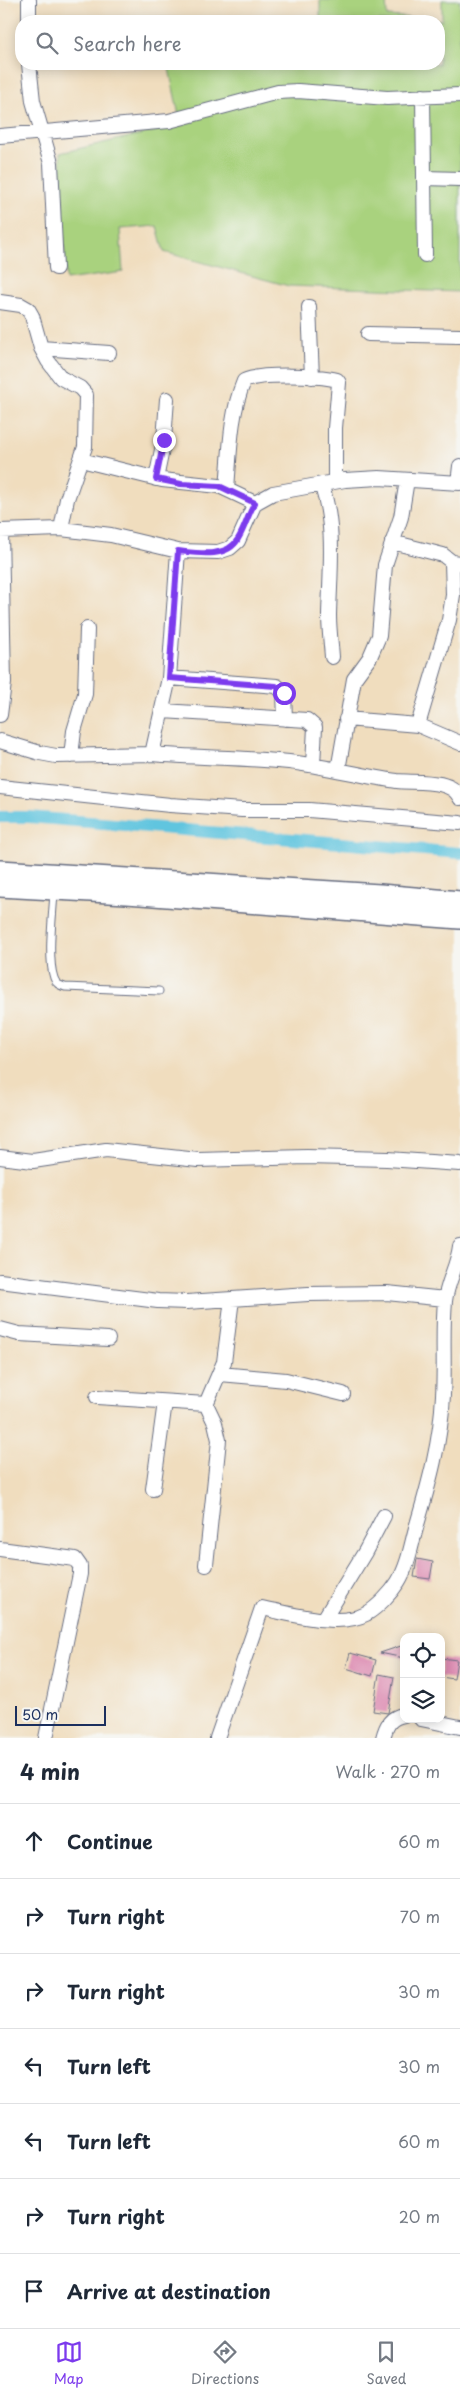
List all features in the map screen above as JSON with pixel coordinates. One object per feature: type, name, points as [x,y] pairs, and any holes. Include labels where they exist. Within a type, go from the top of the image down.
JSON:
[{"type":"main road","points":[[0,870],[460,902]]},
{"type":"main road","points":[[0,886],[460,918]]},
{"type":"street","points":[[29,0],[29,15]]},
{"type":"street","points":[[30,70],[33,102],[44,132],[51,163],[56,268]]},
{"type":"street","points":[[0,136],[169,120],[278,92],[298,91],[388,98],[460,96]]},
{"type":"street","points":[[423,96],[425,255]]},
{"type":"street","points":[[424,178],[460,179]]},
{"type":"street","points":[[0,302],[21,305],[28,309],[32,316],[41,348],[61,378],[80,388],[86,395],[87,433],[61,529]]},
{"type":"street","points":[[309,307],[312,377]]},
{"type":"street","points":[[368,334],[460,336]]},
{"type":"street","points":[[41,348],[109,353]]},
{"type":"street","points":[[227,489],[233,423],[244,381],[258,376],[330,378],[339,383],[335,428],[335,481]]},
{"type":"street","points":[[156,479],[164,440],[166,399]]},
{"type":"street","points":[[81,460],[181,484],[219,486],[255,503]]},
{"type":"street","points":[[0,715],[4,683],[0,531],[61,529],[111,535],[178,551],[206,553],[230,548],[238,541],[255,503],[273,493],[335,481],[379,478],[459,483],[460,466]]},
{"type":"street","points":[[338,770],[354,678],[370,657],[379,636],[383,580],[392,542],[401,517],[407,480]]},
{"type":"street","points":[[321,484],[329,513],[331,567],[329,616],[332,658]]},
{"type":"street","points":[[392,542],[443,555],[456,562],[449,620],[418,725]]},
{"type":"street","points":[[152,754],[169,678],[178,551]]},
{"type":"street","points":[[71,756],[74,731],[85,694],[87,629]]},
{"type":"street","points":[[169,678],[276,686],[284,693],[286,719]]},
{"type":"street","points":[[163,711],[307,720],[315,727],[313,765]]},
{"type":"street","points":[[346,719],[418,725],[460,743]]},
{"type":"street","points":[[0,740],[40,753],[71,756],[152,754],[313,765],[397,781],[444,786],[454,789],[460,798]]},
{"type":"street","points":[[0,787],[170,805],[242,810],[309,810],[460,823]]},
{"type":"street","points":[[0,1157],[33,1161],[106,1150],[198,1160],[307,1157],[387,1159],[460,1164]]},
{"type":"street","points":[[217,1738],[262,1608],[324,1619],[343,1619],[368,1613],[398,1582],[405,1569],[430,1484],[440,1430],[443,1396],[445,1299],[458,1269],[460,1246]]},
{"type":"street","points":[[0,1281],[158,1301],[187,1302],[308,1294],[387,1293],[445,1299]]},
{"type":"street","points":[[206,1404],[220,1374],[232,1299]]},
{"type":"street","points":[[0,1329],[19,1334],[108,1338]]},
{"type":"street","points":[[220,1374],[286,1380],[343,1394]]},
{"type":"street","points":[[97,1397],[206,1404]]},
{"type":"street","points":[[153,1488],[164,1402]]},
{"type":"street","points":[[206,1404],[215,1423],[219,1440],[206,1565]]},
{"type":"street","points":[[324,1619],[365,1552],[384,1516]]},
{"type":"street","points":[[0,1549],[61,1556],[75,1559],[80,1566],[80,1574],[46,1738]]},
{"type":"street","points":[[383,1738],[388,1724],[400,1716]]},
{"type":"street","points":[[440,1723],[460,1727]]},
{"type":"lane","points":[[54,889],[52,965],[54,978],[58,984],[65,987],[159,991]]},
{"type":"green space","points":[[320,0],[386,0],[387,15],[320,15]]},
{"type":"green space","points":[[442,0],[460,0],[460,292],[289,286],[164,252],[157,226],[120,229],[123,272],[66,280],[60,153],[181,125],[169,70],[445,70],[445,15],[442,15]]},
{"type":"building","points":[[417,1559],[433,1562],[430,1579],[414,1577]]},
{"type":"building","points":[[400,1646],[400,1657],[380,1653]]},
{"type":"building","points":[[350,1653],[376,1660],[372,1676],[346,1668]]},
{"type":"building","points":[[445,1658],[457,1660],[454,1679],[445,1678]]},
{"type":"building","points":[[379,1674],[394,1677],[388,1713],[373,1711]]},
{"type":"waterway","points":[[0,817],[29,817],[460,853]]},
{"type":"route","points":[[164,440],[156,479],[181,484],[219,486],[255,503],[238,541],[230,548],[206,553],[178,551],[173,648],[169,678],[269,685],[282,689],[284,693]]}]
